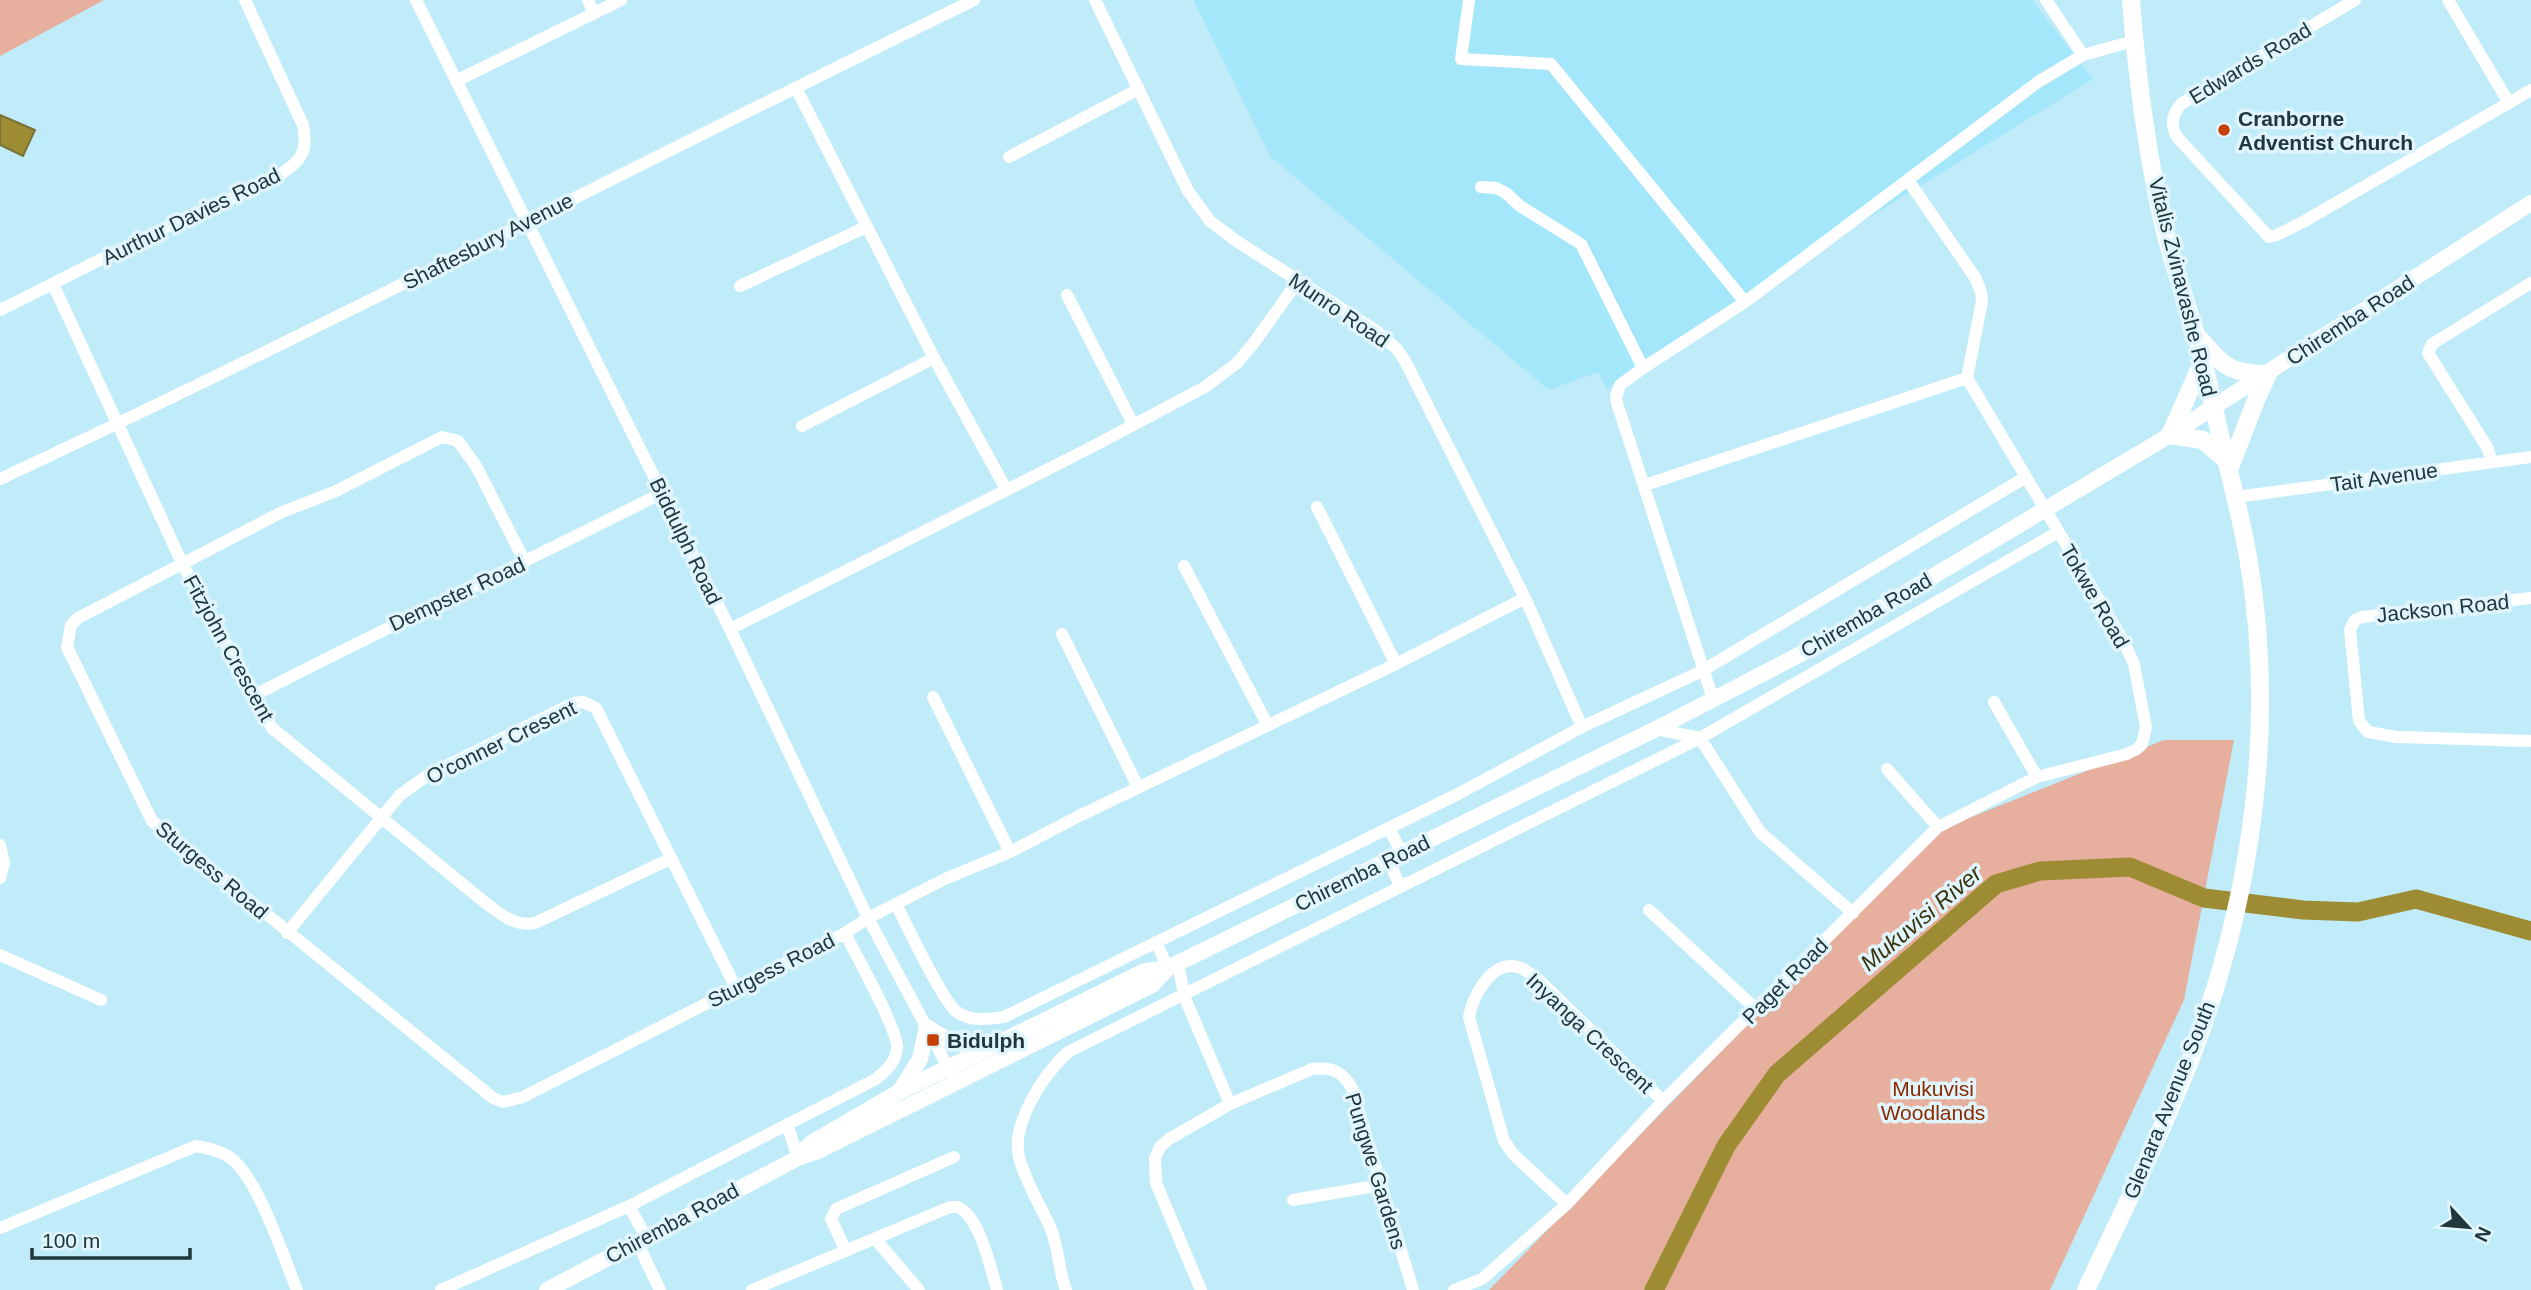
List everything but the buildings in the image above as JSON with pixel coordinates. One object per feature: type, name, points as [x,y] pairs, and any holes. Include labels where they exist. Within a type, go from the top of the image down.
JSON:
[{"type":"main road","name":"Vitalis Zvinavashe Road","points":[[2131,0],[2145,124],[2165,232],[2214,407]]},
{"type":"main road","name":"Chiremba Road","points":[[798,1158],[813,1142],[899,1093],[952,1076],[989,1047],[1145,971],[1173,965],[1656,729],[1816,646],[2170,435],[2531,203]]},
{"type":"main road","points":[[2196,335],[2221,363],[2233,370],[2245,374],[2268,374],[2228,465],[2203,440],[2170,435],[2203,361]]},
{"type":"main road","name":"Glenara Avenue South","points":[[2086,1290],[2154,1145],[2192,1056],[2225,956],[2240,890],[2259,754],[2262,688],[2253,591],[2236,497],[2214,407]]},
{"type":"main road","name":"Chiremba Road","points":[[547,1290],[798,1158],[818,1151],[952,1076],[1152,985],[1173,965]]},
{"type":"main road","points":[[899,1093],[920,1059],[927,1027],[959,1045],[989,1047]]},
{"type":"street","name":"Aurthur Davies Road","points":[[0,310],[183,219],[270,180],[299,159],[305,148],[303,125],[245,0]]},
{"type":"street","name":"Biddulph Road","points":[[416,0],[730,629],[868,918],[952,1076]]},
{"type":"street","points":[[589,0],[594,13]]},
{"type":"street","points":[[456,81],[621,0]]},
{"type":"street","name":"Shaftesbury Avenue","points":[[0,480],[381,295],[525,221],[974,0]]},
{"type":"street","name":"Munro Road","points":[[1095,0],[1188,191],[1203,213],[1235,240],[1375,330],[1396,349],[1525,598],[1581,727]]},
{"type":"street","points":[[1469,0],[1461,59],[1551,64],[1745,302]]},
{"type":"street","points":[[2046,0],[2083,55]]},
{"type":"street","name":"Edwards Road","points":[[2355,0],[2181,104],[2172,120],[2178,136],[2269,237],[2304,222],[2509,103]]},
{"type":"street","points":[[2448,0],[2509,103],[2531,90]]},
{"type":"street","points":[[1713,699],[1616,397],[1620,386],[1643,368],[1745,302],[2038,82],[2083,55],[2134,41]]},
{"type":"street","points":[[796,88],[934,358],[1006,489]]},
{"type":"street","points":[[1009,158],[1139,89]]},
{"type":"street","points":[[1645,485],[1967,378],[1982,301],[1981,292],[1976,279],[1908,180]]},
{"type":"street","points":[[1480,187],[1496,188],[1506,193],[1520,206],[1581,244],[1643,368]]},
{"type":"street","points":[[740,286],[866,227]]},
{"type":"street","points":[[730,629],[1194,395],[1237,363],[1298,281]]},
{"type":"street","name":"Fitzjohn Crescent","points":[[53,284],[182,563],[272,728],[477,897],[505,917],[524,926],[670,859]]},
{"type":"street","points":[[2492,462],[2487,447],[2428,353],[2432,344],[2531,284]]},
{"type":"street","points":[[1067,295],[1133,424]]},
{"type":"street","points":[[802,426],[934,358]]},
{"type":"street","name":"Tokwe Road","points":[[1967,378],[2107,611],[2134,664],[2146,727]]},
{"type":"street","name":"Sturgess Road","points":[[525,562],[476,466],[458,441],[442,437],[334,492],[282,512],[78,618],[71,625],[67,647],[152,821],[493,1098],[503,1102],[523,1097],[845,933],[895,904],[1010,852],[1267,724],[1396,664],[1525,598]]},
{"type":"street","name":"Tait Avenue","points":[[2236,497],[2531,457]]},
{"type":"street","points":[[895,904],[951,1007],[970,1018],[986,1020],[1004,1017],[1460,793],[1581,727],[1702,671],[2026,477]]},
{"type":"street","name":"Dempster Road","points":[[253,696],[372,634],[525,562],[662,493]]},
{"type":"street","points":[[1317,507],[1396,664]]},
{"type":"street","name":"Chiremba Road","points":[[1066,1290],[1055,1240],[1021,1166],[1018,1141],[1032,1099],[1042,1080],[1068,1052],[1700,738],[2058,532]]},
{"type":"street","points":[[1184,566],[1267,724]]},
{"type":"street","name":"Jackson Road","points":[[2531,598],[2362,617],[2355,620],[2350,630],[2359,721],[2368,732],[2397,737],[2531,741]]},
{"type":"street","points":[[1062,634],[1138,787]]},
{"type":"street","points":[[933,697],[1010,852]]},
{"type":"street","name":"O'conner Cresent","points":[[287,933],[400,795],[428,775],[573,703],[583,702],[596,708],[736,988]]},
{"type":"street","points":[[1994,702],[2037,777]]},
{"type":"street","name":"Paget Road","points":[[1454,1290],[1482,1279],[1567,1203],[1663,1101],[1938,827],[2037,777],[2127,754],[2142,744],[2146,727]]},
{"type":"street","points":[[1656,729],[1700,738],[1760,832],[1853,913]]},
{"type":"street","points":[[1887,769],[1938,827]]},
{"type":"street","points":[[1389,828],[1400,886]]},
{"type":"street","points":[[0,845],[4,863],[0,878]]},
{"type":"street","points":[[1649,910],[1757,1010]]},
{"type":"street","points":[[441,1290],[629,1206],[876,1079],[888,1070],[894,1059],[897,1037],[845,933]]},
{"type":"street","points":[[1156,942],[1173,965],[1230,1104]]},
{"type":"street","points":[[0,955],[101,1000]]},
{"type":"street","name":"Inyanga Crescent","points":[[1567,1203],[1514,1155],[1504,1141],[1469,1017],[1478,991],[1499,969],[1509,966],[1527,971],[1663,1101]]},
{"type":"street","name":"Pungwe Gardens","points":[[1201,1290],[1156,1183],[1156,1158],[1160,1147],[1169,1139],[1230,1104],[1312,1069],[1326,1068],[1345,1076],[1352,1088],[1413,1290]]},
{"type":"street","points":[[787,1124],[798,1158]]},
{"type":"street","points":[[0,1228],[197,1146],[207,1148],[229,1156],[243,1170],[254,1189],[297,1290]]},
{"type":"street","points":[[846,1251],[831,1219],[836,1209],[954,1157]]},
{"type":"street","points":[[1293,1200],[1381,1185]]},
{"type":"street","points":[[629,1206],[660,1290]]},
{"type":"street","points":[[752,1290],[950,1207],[958,1207],[971,1216],[992,1268],[997,1290]]},
{"type":"street","points":[[876,1240],[919,1290]]},
{"type":"shaded area","points":[[1193,0],[2032,0],[2093,79],[1802,259],[1607,389],[1598,372],[1549,390],[1271,157]]},
{"type":"shaded area","points":[[0,115],[35,130],[23,156],[0,145]]},
{"type":"green space","points":[[0,0],[104,0],[0,56]]},
{"type":"green space","name":"Mukuvisi Woodlands","points":[[2164,740],[2234,740],[2184,1000],[2050,1290],[1489,1290],[1936,831]]},
{"type":"waterway","name":"Mukuvisi River","points":[[1654,1290],[1726,1146],[1777,1074],[1996,884],[2040,871],[2130,867],[2204,898],[2303,910],[2358,912],[2416,899],[2531,931]]},
{"type":"place","name":"Cranborne Adventist Church","points":[[2224,130]]},
{"type":"place","name":"Bidulph","points":[[933,1040]]}]
